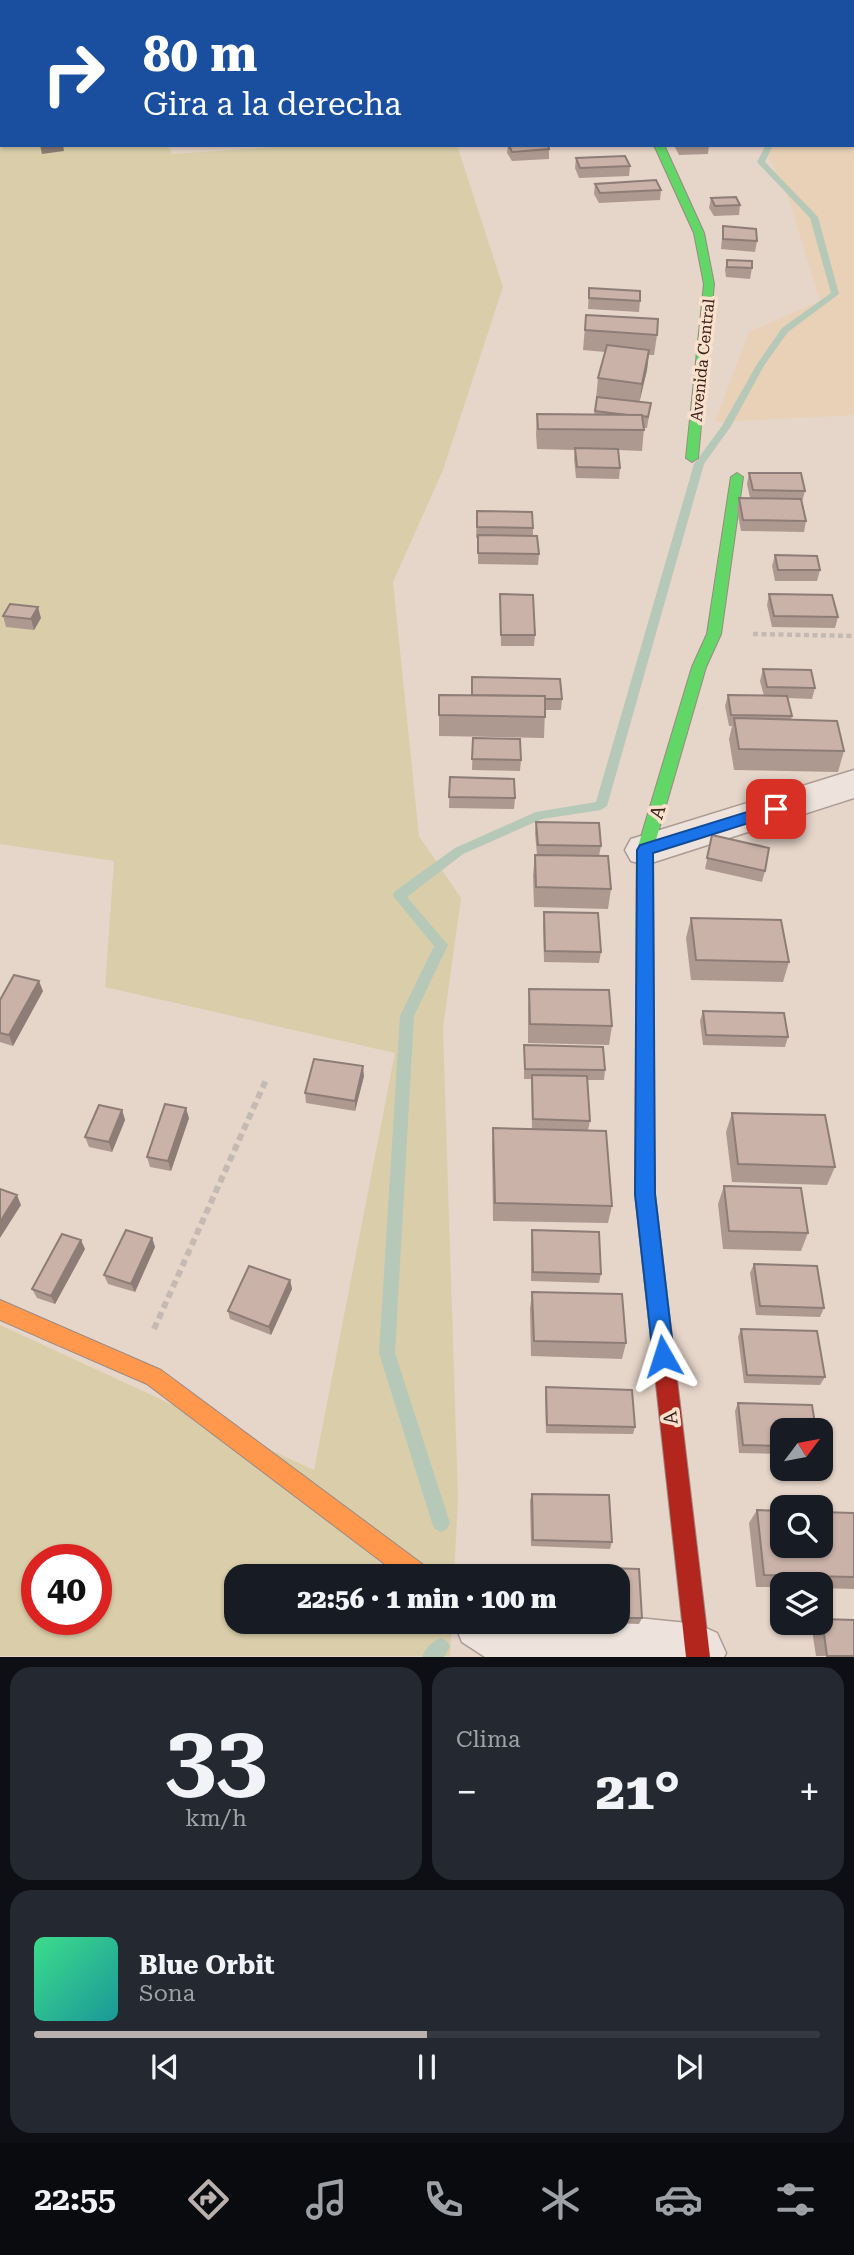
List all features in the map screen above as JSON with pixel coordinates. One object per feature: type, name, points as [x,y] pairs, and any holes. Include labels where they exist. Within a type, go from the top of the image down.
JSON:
[{"type":"street","name":"Avenida Central","points":[[660,147],[699,233],[709,284],[692,458]]},
{"type":"street","name":"A","points":[[698,1655],[645,1194],[645,850],[699,667],[714,634],[737,477]]},
{"type":"street","points":[[645,850],[854,784]]},
{"type":"street","points":[[0,1310],[154,1377],[404,1564]]},
{"type":"street","points":[[513,1634],[698,1655]]},
{"type":"path","points":[[714,634],[854,636]]},
{"type":"path","points":[[136,1369],[266,1080]]},
{"type":"shaded area","points":[[0,147],[169,147],[172,154],[278,147],[458,147],[503,287],[443,470],[393,582],[419,836],[461,898],[443,1028],[458,1498],[455,1564],[224,1564],[224,1634],[451,1634],[450,1656],[0,1656],[0,1325],[314,1470],[395,1053],[105,987],[114,861],[0,844]]},
{"type":"shaded area","points":[[762,147],[854,147],[854,415],[715,422],[749,332],[820,301],[785,187]]},
{"type":"building","points":[[510,147],[549,149],[512,152]]},
{"type":"building","points":[[625,156],[630,166],[580,168],[576,158]]},
{"type":"building","points":[[656,180],[661,190],[600,193],[595,184]]},
{"type":"building","points":[[736,197],[740,205],[715,206],[711,198]]},
{"type":"building","points":[[723,226],[756,229],[757,241],[723,239]]},
{"type":"building","points":[[727,260],[752,261],[752,268],[727,267]]},
{"type":"building","points":[[589,288],[640,291],[640,301],[589,298]]},
{"type":"building","points":[[586,315],[658,319],[657,335],[585,330]]},
{"type":"building","points":[[607,345],[649,350],[642,384],[598,378]]},
{"type":"building","points":[[597,397],[651,403],[648,417],[595,411]]},
{"type":"building","points":[[537,414],[642,415],[644,430],[538,429]]},
{"type":"building","points":[[575,448],[618,449],[620,468],[577,467]]},
{"type":"building","points":[[749,473],[801,473],[805,491],[753,490]]},
{"type":"building","points":[[739,498],[801,499],[806,521],[743,520]]},
{"type":"building","points":[[477,511],[532,512],[533,528],[477,527]]},
{"type":"building","points":[[478,535],[537,536],[539,554],[478,553]]},
{"type":"building","points":[[775,555],[817,556],[820,570],[778,570]]},
{"type":"building","points":[[500,594],[533,595],[535,635],[501,635]]},
{"type":"building","points":[[769,594],[832,595],[838,617],[774,616]]},
{"type":"building","points":[[10,604],[38,607],[31,619],[3,616]]},
{"type":"building","points":[[763,669],[811,670],[815,688],[767,687]]},
{"type":"building","points":[[472,677],[560,679],[562,699],[545,699],[545,696],[472,695]]},
{"type":"building","points":[[439,695],[545,696],[545,717],[439,715]]},
{"type":"building","points":[[728,695],[787,696],[792,716],[731,715]]},
{"type":"building","points":[[734,718],[837,721],[844,751],[739,749]]},
{"type":"building","points":[[473,738],[520,739],[521,760],[472,759]]},
{"type":"building","points":[[450,777],[514,779],[515,798],[449,797]]},
{"type":"building","points":[[536,822],[599,823],[601,846],[538,845]]},
{"type":"building","points":[[712,835],[769,848],[765,871],[707,858]]},
{"type":"building","points":[[535,855],[608,856],[611,889],[536,887]]},
{"type":"building","points":[[544,912],[598,913],[601,952],[545,951]]},
{"type":"building","points":[[691,918],[781,920],[789,962],[696,960]]},
{"type":"building","points":[[14,975],[39,981],[9,1035],[0,1033],[0,1000]]},
{"type":"building","points":[[529,989],[609,990],[612,1026],[530,1024]]},
{"type":"building","points":[[703,1011],[784,1013],[788,1037],[706,1035]]},
{"type":"building","points":[[524,1045],[603,1047],[605,1070],[525,1069]]},
{"type":"building","points":[[314,1059],[363,1066],[355,1101],[305,1093]]},
{"type":"building","points":[[532,1075],[587,1076],[590,1121],[533,1119]]},
{"type":"building","points":[[165,1104],[186,1108],[168,1161],[147,1157]]},
{"type":"building","points":[[99,1105],[122,1110],[109,1142],[85,1137]]},
{"type":"building","points":[[732,1113],[825,1115],[835,1167],[738,1164]]},
{"type":"building","points":[[493,1128],[606,1131],[612,1206],[495,1203]]},
{"type":"building","points":[[724,1186],[801,1188],[808,1233],[729,1231]]},
{"type":"building","points":[[0,1189],[17,1195],[0,1222]]},
{"type":"building","points":[[126,1230],[152,1238],[131,1284],[104,1275]]},
{"type":"building","points":[[532,1230],[599,1232],[601,1274],[533,1272]]},
{"type":"building","points":[[62,1234],[81,1240],[51,1296],[32,1289]]},
{"type":"building","points":[[754,1264],[817,1266],[824,1308],[760,1306]]},
{"type":"building","points":[[249,1266],[290,1280],[269,1327],[228,1311]]},
{"type":"building","points":[[532,1292],[622,1294],[626,1343],[534,1341]]},
{"type":"building","points":[[741,1329],[817,1331],[825,1377],[747,1375]]},
{"type":"building","points":[[546,1387],[632,1390],[635,1427],[547,1425]]},
{"type":"building","points":[[738,1403],[812,1405],[814,1418],[770,1418],[770,1446],[743,1445]]},
{"type":"building","points":[[532,1494],[609,1495],[612,1542],[533,1540]]},
{"type":"building","points":[[757,1510],[770,1511],[770,1558],[833,1558],[833,1512],[854,1513],[854,1577],[833,1577],[833,1572],[770,1572],[770,1575],[764,1575]]},
{"type":"building","points":[[630,1569],[639,1569],[642,1618],[630,1618]]},
{"type":"building","points":[[833,1619],[854,1620],[854,1656],[827,1656],[824,1635],[833,1635]]},
{"type":"waterway","points":[[441,1523],[387,1353],[407,1016],[441,945],[399,896],[459,851],[540,815],[601,806],[699,464],[726,426],[761,364],[785,330],[835,294],[814,217],[761,162],[769,147]]},
{"type":"waterway","points":[[431,1657],[441,1647]]},
{"type":"traffic: fast","points":[[660,147],[699,233],[709,284],[692,458]]},
{"type":"traffic: fast","points":[[645,1137],[645,850],[699,667],[714,634],[737,477]]},
{"type":"traffic: slow","points":[[0,1310],[154,1377],[404,1564]]},
{"type":"traffic: jam","points":[[645,1137],[645,1194],[698,1657]]},
{"type":"route","points":[[663,1356],[645,1194],[645,850],[776,809]]}]
